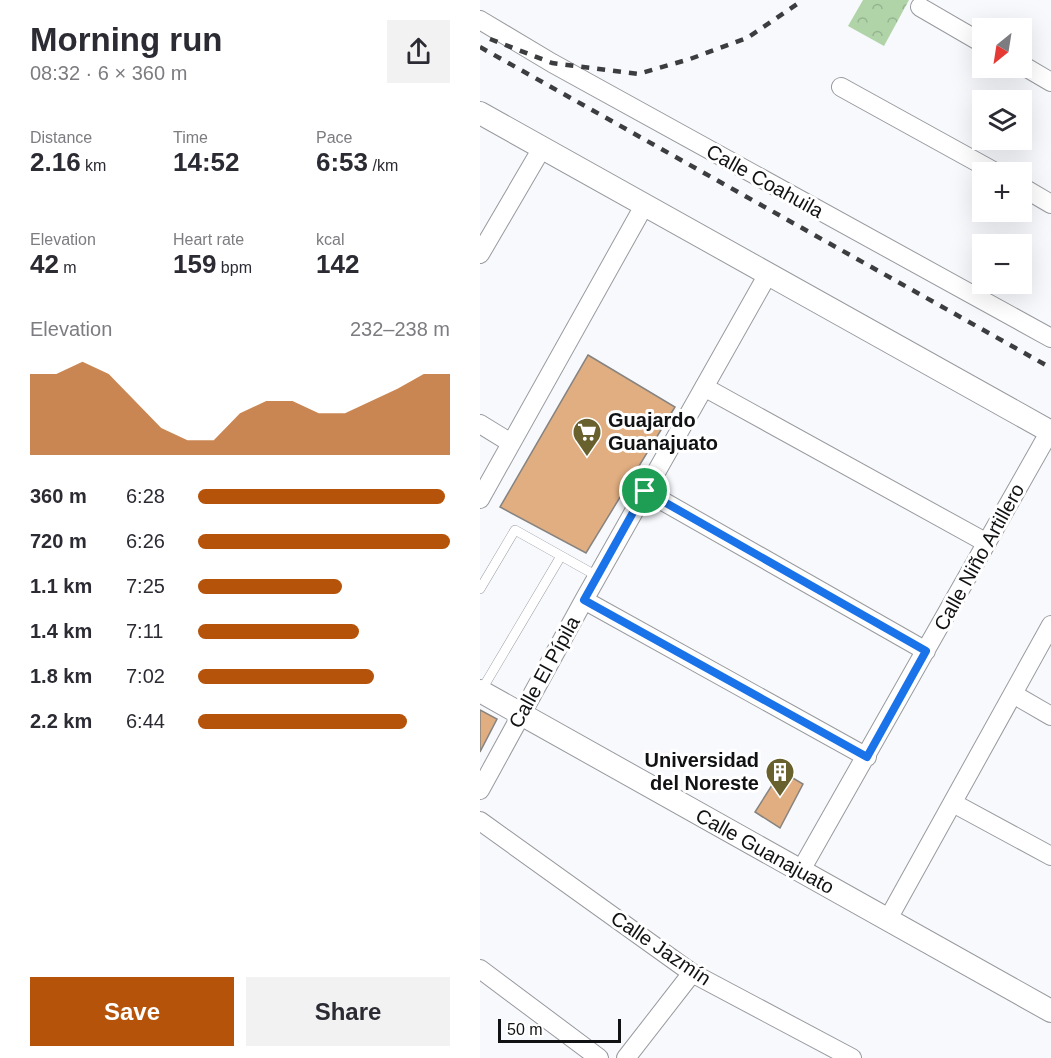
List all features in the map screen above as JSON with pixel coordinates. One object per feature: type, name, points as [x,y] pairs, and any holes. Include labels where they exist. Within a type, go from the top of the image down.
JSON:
[{"type":"street","points":[[920,7],[972,37]]},
{"type":"street","name":"Calle Coahuila","points":[[480,20],[552,63],[1051,338]]},
{"type":"street","points":[[1032,71],[1051,82]]},
{"type":"street","points":[[841,87],[977,162]]},
{"type":"street","points":[[480,113],[1050,431]]},
{"type":"street","points":[[480,254],[542,148]]},
{"type":"street","points":[[1032,193],[1051,204]]},
{"type":"street","points":[[480,499],[645,204]]},
{"type":"street","name":"Calle El Pípila","points":[[480,790],[520,713],[768,274]]},
{"type":"street","points":[[704,387],[987,543]]},
{"type":"street","points":[[480,424],[511,443]]},
{"type":"street","name":"Calle Niño Artillero","points":[[801,870],[1050,431]]},
{"type":"street","points":[[645,491],[926,651]]},
{"type":"street","points":[[584,600],[867,757]]},
{"type":"street","points":[[888,919],[1051,624]]},
{"type":"street","name":"Calle Guanajuato","points":[[481,691],[1051,1011]]},
{"type":"street","points":[[1013,694],[1051,716]]},
{"type":"street","points":[[953,803],[1051,856]]},
{"type":"street","name":"Calle Jazmín","points":[[480,821],[693,973],[852,1058]]},
{"type":"street","points":[[480,969],[599,1058]]},
{"type":"street","points":[[626,1058],[693,973]]},
{"type":"lane","points":[[480,589],[515,530],[597,576]]},
{"type":"lane","points":[[481,691],[561,556]]},
{"type":"green space","points":[[863,0],[909,0],[884,46],[848,26]]},
{"type":"building","name":"Guajardo Guanajuato","points":[[588,355],[675,407],[586,553],[500,507]]},
{"type":"building","points":[[480,710],[497,719],[480,752]]},
{"type":"building","name":"Universidad del Noreste","points":[[781,771],[803,784],[780,828],[755,812]]},
{"type":"railway","points":[[490,39],[552,63],[638,74],[690,59],[747,38],[803,0]]},
{"type":"railway","points":[[480,47],[1051,368]]},
{"type":"place","name":"Guajardo Guanajuato","points":[[587,458]]},
{"type":"place","name":"Universidad del Noreste","points":[[780,798]]},
{"type":"route","points":[[645,491],[926,651],[867,757],[584,600],[645,491]]}]
